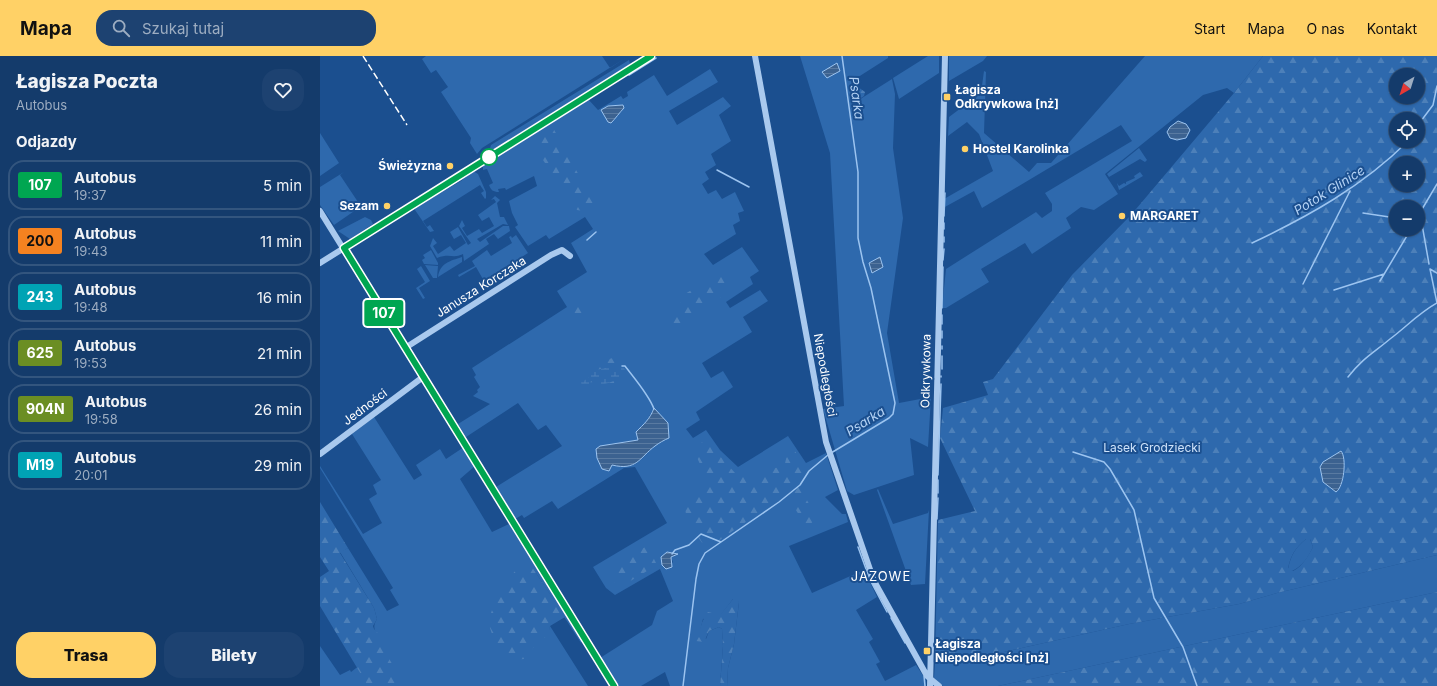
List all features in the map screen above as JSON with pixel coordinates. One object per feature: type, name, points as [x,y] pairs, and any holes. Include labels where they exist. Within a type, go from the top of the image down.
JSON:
[{"type":"street","points":[[320,263],[651,56]]},
{"type":"street","name":"Niepodległości","points":[[755,56],[829,449],[874,581],[930,679]]},
{"type":"street","name":"Odkrywkowa","points":[[930,686],[944,56]]},
{"type":"street","points":[[320,211],[614,686]]},
{"type":"street","name":"Janusza Korczaka","points":[[405,348],[551,255],[562,250],[570,256]]},
{"type":"street","name":"Jedności","points":[[320,454],[423,377]]},
{"type":"street","points":[[930,679],[939,686]]},
{"type":"green space","points":[[426,56],[602,56],[610,68],[482,148],[477,154],[470,143],[471,138],[441,92],[448,87],[436,70],[431,73],[422,59]]},
{"type":"green space","points":[[800,56],[888,56],[888,58],[852,81],[854,103],[892,79],[895,94],[893,148],[903,218],[887,333],[899,403],[931,397],[928,447],[910,438],[914,475],[854,495],[847,491],[823,409],[844,406],[830,153]]},
{"type":"green space","points":[[928,56],[939,56],[939,73],[899,99],[893,78]]},
{"type":"green space","points":[[949,56],[987,56],[983,61],[949,81]]},
{"type":"green space","points":[[1145,56],[1263,56],[1234,93],[1227,88],[1203,95],[1105,174],[1118,194],[1094,210],[1081,207],[1066,218],[1071,228],[1032,254],[1025,243],[981,269],[989,282],[946,308],[942,308],[946,269],[1036,212],[1042,218],[1052,211],[1052,204],[1045,193],[1132,141],[1121,125],[982,208],[974,191],[943,208],[944,199],[993,171],[979,134],[967,122],[948,136],[949,117],[981,93],[984,71],[986,72],[984,133],[1029,172],[1037,163],[1051,163]]},
{"type":"green space","name":"Lasek Grodziecki","points":[[1263,56],[1437,56],[1437,555],[1277,593],[1239,604],[1129,624],[950,664],[935,663],[938,520],[975,511],[940,438],[943,408],[988,395],[983,382],[993,379],[1072,275],[1131,215],[1234,93]],"holes":[[[1341,451],[1343,479],[1342,484],[1336,492],[1323,482],[1320,467],[1323,462]],[[1306,539],[1310,539],[1313,547],[1302,564],[1293,571],[1288,568],[1292,555]]]},
{"type":"green space","points":[[629,60],[630,64],[626,68],[489,152],[491,145]]},
{"type":"green space","points":[[710,69],[718,82],[669,111],[677,125],[723,97],[731,106],[719,115],[731,141],[711,154],[716,165],[705,172],[709,179],[702,184],[708,194],[716,190],[722,199],[735,192],[744,211],[738,213],[740,221],[733,225],[736,234],[704,254],[713,265],[742,247],[759,271],[750,277],[753,284],[726,302],[730,308],[760,290],[768,301],[743,317],[752,332],[702,363],[711,378],[723,371],[733,387],[696,412],[700,420],[686,429],[693,438],[706,430],[720,450],[738,467],[788,436],[806,463],[826,453],[838,490],[825,497],[842,514],[846,514],[848,522],[789,546],[812,593],[864,570],[877,597],[856,610],[873,639],[869,642],[880,662],[876,664],[885,681],[916,665],[926,680],[926,686],[727,686],[728,668],[734,644],[739,602],[733,599],[720,616],[703,619],[700,631],[706,639],[709,631],[719,627],[722,629],[723,646],[720,686],[670,686],[665,672],[641,686],[618,686],[600,658],[652,625],[657,611],[673,601],[660,569],[615,595],[606,588],[593,567],[667,523],[635,467],[624,468],[558,509],[552,501],[524,518],[522,515],[515,519],[496,487],[562,446],[546,425],[538,430],[518,403],[466,437],[458,424],[490,404],[473,396],[478,392],[477,390],[480,387],[474,377],[476,375],[472,368],[567,307],[557,291],[587,272],[571,243],[593,229],[585,217],[549,239],[546,235],[528,246],[515,227],[518,225],[512,213],[509,201],[537,186],[534,176],[506,190],[505,188],[498,189],[499,192],[495,192],[489,185],[493,183],[487,169],[483,170],[483,166],[588,99],[598,110],[621,96],[623,99],[628,96],[627,92],[654,75],[667,96]],"holes":[[[623,105],[624,107],[613,121],[611,123],[608,122],[601,110],[608,106]],[[654,408],[669,438],[655,446],[633,465],[628,467],[611,466],[610,444],[638,440],[636,432],[645,424]],[[667,552],[677,553],[677,555],[671,557],[673,562],[666,569],[661,562]]]},
{"type":"green space","points":[[858,87],[865,92],[864,96],[855,102],[854,92]]},
{"type":"green space","points":[[552,126],[593,201],[596,210],[589,212],[577,210],[543,160],[535,139]]},
{"type":"green space","points":[[320,133],[339,163],[320,176]]},
{"type":"green space","points":[[1139,148],[1147,160],[1145,162],[1140,159],[1109,177],[1107,174]]},
{"type":"green space","points":[[473,171],[478,174],[486,192],[486,198],[485,199],[481,193],[484,191],[480,185],[423,221],[427,227],[430,225],[434,231],[430,232],[415,210],[416,207],[461,181]]},
{"type":"green space","points":[[344,172],[340,175],[358,202],[363,205],[334,225],[320,205],[320,187]]},
{"type":"green space","points":[[1140,172],[1143,176],[1119,190],[1117,183],[1119,186],[1124,183],[1126,184],[1126,182],[1135,178],[1134,176]]},
{"type":"green space","points":[[495,196],[500,200],[497,203],[500,217],[504,217],[508,225],[503,224],[477,239],[480,242],[503,226],[509,226],[510,231],[498,239],[494,234],[486,239],[489,244],[464,261],[463,254],[437,258],[430,246],[433,238],[437,243],[433,246],[438,254],[450,246],[454,251],[466,243],[461,235],[454,239],[450,232],[458,227],[468,245],[471,243],[459,226],[462,220],[465,226],[462,228],[467,236],[479,229],[482,233],[494,226],[489,217],[482,221],[478,215],[496,202],[494,199],[491,200]]},
{"type":"green space","points":[[365,217],[371,220],[373,224],[350,239],[338,231]]},
{"type":"green space","points":[[516,235],[528,253],[484,281],[476,267],[459,277],[458,275],[475,266],[472,261],[487,250],[491,256],[512,243],[509,237],[511,236],[512,238]]},
{"type":"green space","points":[[431,250],[438,265],[424,264],[422,260],[425,258],[423,255]]},
{"type":"green space","points":[[462,257],[462,262],[438,277],[439,272],[446,263]]},
{"type":"green space","points":[[425,265],[438,266],[437,278],[433,278]]},
{"type":"green space","points":[[421,266],[430,281],[419,288],[425,298],[423,299],[416,288],[425,282],[417,269]]},
{"type":"green space","points":[[717,272],[725,276],[731,287],[726,294],[687,318],[682,326],[669,330],[664,323],[666,317],[681,306],[680,297],[708,280]]},
{"type":"green space","points":[[576,301],[583,306],[585,314],[583,319],[573,323],[568,310]]},
{"type":"green space","points":[[615,357],[624,374],[614,383],[602,386],[590,382],[578,387],[571,384],[590,373],[601,362]]},
{"type":"green space","points":[[622,365],[627,373],[614,381],[602,385],[596,381],[591,381],[589,387],[580,383],[587,379],[595,370]]},
{"type":"green space","points":[[374,417],[414,480],[422,475],[416,465],[440,449],[446,459],[464,447],[475,466],[460,479],[492,532],[511,523],[583,640],[581,643],[534,570],[549,630],[550,626],[588,686],[320,686],[320,646],[340,675],[350,670],[351,672],[383,647],[374,627],[377,619],[374,608],[340,552],[348,548],[387,611],[399,605],[390,590],[393,588],[320,468],[320,466],[363,534],[382,523],[369,499],[377,494],[373,485],[381,480],[352,434]]},
{"type":"green space","points":[[705,439],[735,473],[746,474],[749,477],[763,476],[772,469],[778,467],[784,468],[788,450],[794,450],[804,465],[804,475],[800,488],[816,516],[815,520],[809,525],[804,523],[786,494],[707,549],[692,527],[686,515],[683,502],[710,486],[694,451]]},
{"type":"green space","points":[[878,489],[893,524],[928,513],[929,510],[925,584],[911,585],[877,490]]},
{"type":"green space","points":[[320,502],[348,548],[340,553],[374,608],[377,619],[373,626],[374,629],[382,638],[384,650],[405,686],[368,686],[320,606],[320,577],[329,571],[320,557]]},
{"type":"green space","points":[[1306,539],[1310,539],[1313,547],[1305,561],[1292,571],[1288,569],[1294,552]]},
{"type":"green space","points":[[646,543],[657,565],[617,589],[610,569],[638,546],[644,548]]},
{"type":"green space","points":[[1437,555],[1437,592],[998,686],[943,686],[934,678],[935,663],[950,664],[1129,624],[1239,604],[1277,593]]},
{"type":"green space","points":[[525,563],[529,564],[534,570],[565,617],[550,626],[549,635],[539,641],[524,659],[512,660],[498,652],[488,622],[498,592],[516,570]]},
{"type":"green space","points":[[1437,592],[1437,686],[998,686]]},
{"type":"green space","points":[[737,598],[739,602],[734,644],[728,668],[727,686],[720,686],[723,646],[722,629],[719,627],[709,631],[704,642],[696,641],[695,637],[708,612],[720,615],[733,599]]},
{"type":"shaded area","points":[[837,63],[840,71],[827,78],[822,72]]},
{"type":"shaded area","points":[[623,105],[624,108],[613,121],[611,123],[608,122],[601,110],[608,106]]},
{"type":"shaded area","points":[[1178,121],[1186,124],[1190,130],[1186,138],[1177,140],[1170,138],[1167,132],[1170,127]]},
{"type":"shaded area","points":[[880,257],[883,267],[872,273],[869,263]]},
{"type":"shaded area","points":[[654,408],[668,423],[669,438],[655,446],[632,465],[612,465],[609,471],[602,469],[597,458],[596,449],[600,446],[638,440],[636,432],[649,418]]},
{"type":"shaded area","points":[[1341,451],[1344,460],[1344,472],[1339,489],[1336,492],[1323,482],[1320,467],[1323,462]]},
{"type":"shaded area","points":[[667,552],[678,554],[671,557],[672,567],[666,569],[662,565],[661,557]]},
{"type":"waterway","name":"Psarka","points":[[831,453],[889,418],[893,414],[895,403],[871,288],[863,262],[858,238],[858,172],[842,56]]},
{"type":"waterway","points":[[629,75],[656,58]]},
{"type":"waterway","name":"Potok Glinice","points":[[1425,116],[1433,105],[1437,86]]},
{"type":"waterway","name":"Potok Glinice","points":[[1252,243],[1315,211],[1334,199],[1373,172],[1401,148]]},
{"type":"waterway","points":[[717,170],[749,187]]},
{"type":"waterway","name":"Potok Glinice","points":[[1425,204],[1437,184]]},
{"type":"waterway","points":[[1303,284],[1350,191]]},
{"type":"waterway","points":[[944,216],[945,193]]},
{"type":"waterway","points":[[1363,213],[1389,217]]},
{"type":"waterway","points":[[944,223],[944,229]]},
{"type":"waterway","points":[[587,240],[596,232]]},
{"type":"waterway","name":"Potok Glinice","points":[[1380,281],[1407,236]]},
{"type":"waterway","name":"Potok Glinice","points":[[1424,236],[1429,264]]},
{"type":"waterway","points":[[944,237],[944,242]]},
{"type":"waterway","points":[[943,260],[944,249]]},
{"type":"waterway","points":[[942,308],[943,267]]},
{"type":"waterway","name":"Potok Glinice","points":[[1430,269],[1437,303]]},
{"type":"waterway","name":"Potok Glinice","points":[[1430,269],[1437,273]]},
{"type":"waterway","points":[[1334,290],[1384,274]]},
{"type":"waterway","points":[[1348,377],[1368,356],[1418,316],[1437,303]]},
{"type":"waterway","points":[[942,315],[942,324]]},
{"type":"waterway","points":[[942,331],[942,338]]},
{"type":"waterway","points":[[942,356],[942,369]]},
{"type":"waterway","points":[[622,366],[625,366],[641,387],[649,398],[654,409]]},
{"type":"waterway","points":[[938,475],[941,384]]},
{"type":"waterway","points":[[1073,452],[1104,462],[1110,469],[1134,510],[1154,598],[1183,647],[1197,686]]},
{"type":"waterway","name":"Psarka","points":[[683,686],[696,579],[699,564],[705,553],[779,502],[800,485],[809,471],[828,455]]},
{"type":"waterway","points":[[938,480],[938,493]]},
{"type":"waterway","points":[[937,519],[938,498]]},
{"type":"waterway","points":[[672,554],[675,550],[689,545],[701,534],[721,542]]},
{"type":"waterway","points":[[858,547],[870,580],[887,612]]},
{"type":"waterway","points":[[891,618],[905,643]]},
{"type":"waterway","points":[[924,676],[925,686]]},
{"type":"railway","points":[[363,56],[407,125]]},
{"type":"bus line","name":"107","points":[[614,686],[344,248],[651,56]]},
{"type":"place","name":"Łagisza Odkrywkowa [nż]","points":[[947,97]]},
{"type":"place","name":"Hostel Karolinka","points":[[965,149]]},
{"type":"place","name":"Świeżyzna","points":[[450,166]]},
{"type":"place","name":"Sezam","points":[[387,206]]},
{"type":"place","name":"MARGARET","points":[[1122,216]]},
{"type":"place","name":"Łagisza Niepodległości [nż]","points":[[927,651]]},
{"type":"district","name":"JAZOWE","points":[[881,576]]}]
